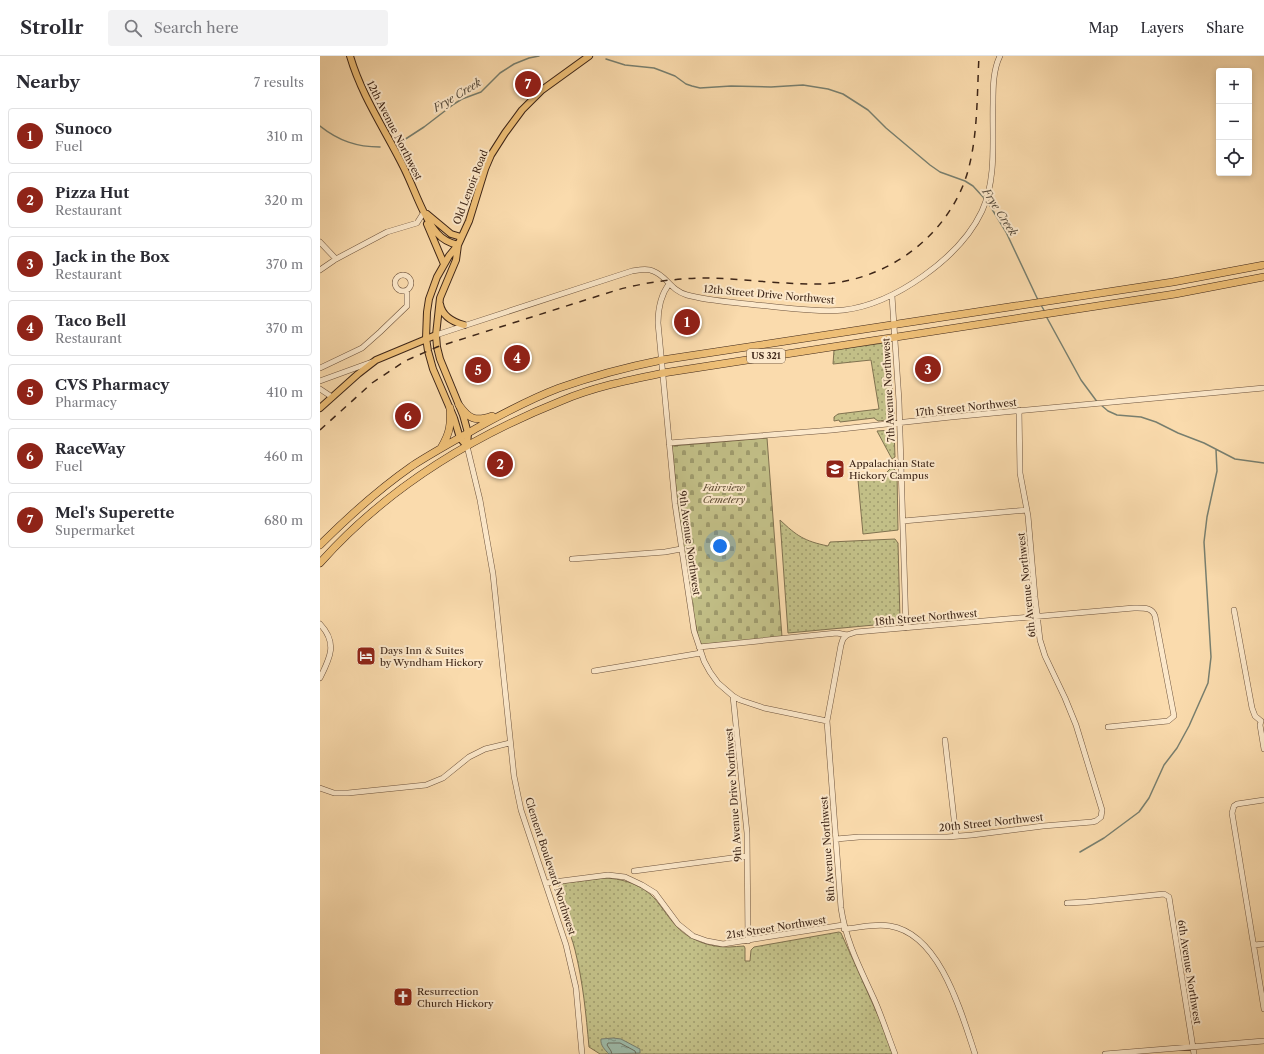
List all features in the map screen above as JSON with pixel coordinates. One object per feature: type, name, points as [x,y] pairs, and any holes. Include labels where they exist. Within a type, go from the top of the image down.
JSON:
[{"type":"highway","name":"US 321","points":[[320,545],[342,523],[386,486],[412,466],[441,448],[505,412],[559,388],[610,372],[662,360],[1173,282],[1264,265]]},
{"type":"highway","name":"US 321","points":[[320,563],[350,533],[394,495],[442,461],[517,420],[562,400],[612,384],[663,373],[1167,295],[1264,277]]},
{"type":"highway","points":[[459,405],[470,418],[478,420],[505,412]]},
{"type":"highway","points":[[441,448],[447,439],[450,429],[450,408]]},
{"type":"main road","name":"12th Avenue Northwest","points":[[350,56],[361,87],[402,164],[430,224],[438,235],[446,242],[458,245]]},
{"type":"main road","name":"Old Lenoir Road","points":[[436,335],[440,298],[456,260],[458,245],[469,221],[479,186],[491,155],[512,122],[522,110],[542,90],[589,56]]},
{"type":"main road","name":"12th Avenue Northwest","points":[[424,212],[451,234],[461,237]]},
{"type":"main road","name":"12th Avenue Northwest","points":[[424,212],[444,264]]},
{"type":"main road","name":"Old Lenoir Road","points":[[426,338],[429,299],[437,276],[449,256],[458,245]]},
{"type":"main road","points":[[440,298],[441,309],[444,314],[453,321],[464,325]]},
{"type":"main road","name":"12th Street Drive Northwest","points":[[426,338],[436,335]]},
{"type":"main road","name":"Clement Boulevard Northwest","points":[[436,335],[440,359],[459,405],[468,433],[467,446]]},
{"type":"main road","points":[[320,407],[376,360],[426,338]]},
{"type":"main road","name":"Clement Boulevard Northwest","points":[[426,338],[433,369],[450,408],[460,438],[467,446]]},
{"type":"street","name":"12th Street Drive Northwest","points":[[436,335],[632,272],[645,270],[654,271],[680,293],[695,297],[732,302],[823,311],[852,309],[892,296],[918,279],[948,256],[970,230],[984,207],[988,195],[992,169],[993,88],[995,72],[1000,56]]},
{"type":"street","points":[[320,270],[387,232],[417,223],[424,212]]},
{"type":"street","points":[[320,242],[336,260]]},
{"type":"street","name":"9th Avenue Northwest","points":[[669,284],[662,296],[658,313],[669,443],[675,504],[694,631],[701,653],[714,678],[733,696],[747,703],[764,708],[827,721]]},
{"type":"street","points":[[320,368],[362,348],[373,339],[407,306],[407,290]]},
{"type":"street","name":"7th Avenue Northwest","points":[[892,296],[899,423],[906,628]]},
{"type":"street","points":[[320,381],[376,360]]},
{"type":"street","name":"17th Street Northwest","points":[[669,443],[832,430],[1019,410],[1264,388]]},
{"type":"street","points":[[320,389],[332,397]]},
{"type":"street","points":[[444,395],[452,389]]},
{"type":"street","name":"6th Avenue Northwest","points":[[1019,410],[1020,473],[1027,510],[1038,632],[1042,648],[1069,707],[1079,735],[1102,810],[1100,819]]},
{"type":"street","name":"Clement Boulevard Northwest","points":[[467,446],[481,505],[493,574],[514,776],[536,857],[563,934],[572,966],[576,988],[582,1054]]},
{"type":"street","points":[[903,521],[1027,510]]},
{"type":"street","points":[[572,559],[665,552],[682,549]]},
{"type":"street","name":"18th Street Northwest","points":[[699,647],[837,633],[847,635],[856,632],[1036,616],[1134,608],[1151,609],[1154,613],[1174,716],[1168,721],[1108,727]]},
{"type":"street","points":[[1234,610],[1252,708],[1255,716],[1263,720],[1260,725],[1264,749]]},
{"type":"street","points":[[320,624],[329,636],[331,649],[328,662],[320,678]]},
{"type":"street","name":"8th Avenue Northwest","points":[[847,635],[843,639],[841,645],[827,721],[841,908],[844,927],[854,955],[882,1018],[895,1054]]},
{"type":"street","points":[[594,671],[701,653]]},
{"type":"street","name":"9th Avenue Drive Northwest","points":[[733,696],[742,772],[747,833],[748,941]]},
{"type":"street","points":[[945,740],[956,836]]},
{"type":"street","points":[[320,788],[334,793],[348,793],[426,785],[443,778],[469,757],[484,749],[510,743]]},
{"type":"street","points":[[1264,800],[1237,804],[1232,810],[1264,1009]]},
{"type":"street","name":"20th Street Northwest","points":[[836,839],[859,837],[956,836],[1092,822],[1100,819]]},
{"type":"street","points":[[634,871],[747,856]]},
{"type":"street","name":"21st Street Northwest","points":[[546,883],[608,875],[625,877],[655,893],[678,924],[693,936],[707,941],[723,944],[844,927],[876,925],[890,926],[909,932],[924,944],[935,959],[948,982],[975,1054]]},
{"type":"street","name":"6th Avenue Northwest","points":[[1067,903],[1164,894],[1169,897],[1194,1054]]},
{"type":"street","points":[[1254,945],[1264,944]]},
{"type":"street","points":[[1105,1054],[1264,1041]]},
{"type":"green space","points":[[884,343],[890,349],[893,416],[888,420],[878,421],[874,418],[840,422],[839,420],[834,421],[834,417],[838,414],[879,409],[871,360],[833,364],[834,350]]},
{"type":"green space","points":[[894,430],[895,457],[892,459],[877,431]]},
{"type":"green space","name":"Fairview Cemetery","points":[[767,438],[782,637],[700,645],[686,571],[672,446]]},
{"type":"green space","points":[[892,467],[897,472],[898,530],[863,534],[858,480],[883,476]]},
{"type":"green space","points":[[780,520],[801,537],[828,546],[830,542],[895,539],[898,543],[900,619],[896,623],[788,633]]},
{"type":"green space","points":[[605,878],[628,882],[648,892],[675,925],[690,937],[716,946],[744,946],[745,961],[750,961],[751,950],[754,947],[839,932],[841,933],[880,1020],[893,1054],[600,1054],[589,1047],[584,998],[578,962],[556,891],[560,885],[564,883]]},
{"type":"water","points":[[601,1039],[621,1039],[640,1049],[640,1053],[609,1054],[604,1049]]},
{"type":"waterway","name":"Frye Creek","points":[[404,140],[462,99],[481,92],[500,73],[514,64],[539,56]]},
{"type":"waterway","name":"Frye Creek","points":[[606,59],[625,65],[654,68],[675,76],[686,84],[700,88],[803,85],[828,89],[843,94],[868,110],[886,128],[930,165],[940,172],[965,181],[973,186],[984,198]]},
{"type":"waterway","name":"Frye Creek","points":[[320,126],[334,136],[348,142],[364,146],[380,147]]},
{"type":"waterway","name":"Frye Creek","points":[[987,201],[1006,232],[1038,300]]},
{"type":"waterway","name":"Frye Creek","points":[[1041,305],[1045,312]]},
{"type":"waterway","name":"Frye Creek","points":[[1046,316],[1081,380],[1098,403]]},
{"type":"waterway","name":"Frye Creek","points":[[1101,405],[1108,411],[1117,415],[1141,417],[1156,422],[1178,433],[1204,443],[1235,459],[1264,463]]},
{"type":"waterway","points":[[1080,852],[1104,838],[1139,812],[1149,798],[1164,765],[1177,748],[1189,726],[1208,683],[1211,657],[1204,542],[1207,517],[1217,471],[1216,450]]},
{"type":"railway","points":[[320,430],[372,383],[405,361],[437,347],[617,290],[651,283],[697,278],[801,284],[840,282],[865,276],[889,265],[911,251],[931,234],[947,214],[960,192],[969,167],[974,140],[977,112],[979,56]]},
{"type":"place","name":"Mel's Superette","points":[[528,84]]},
{"type":"place","name":"Sunoco","points":[[687,322]]},
{"type":"place","name":"Taco Bell","points":[[517,358]]},
{"type":"place","name":"Jack in the Box","points":[[928,369]]},
{"type":"place","name":"CVS Pharmacy","points":[[478,370]]},
{"type":"place","name":"RaceWay","points":[[408,416]]},
{"type":"place","name":"Pizza Hut","points":[[500,464]]},
{"type":"place","name":"Appalachian State Hickory Campus","points":[[835,469]]},
{"type":"place","name":"Days Inn & Suites by Wyndham Hickory","points":[[366,656]]},
{"type":"place","name":"Resurrection Church Hickory","points":[[403,997]]}]
